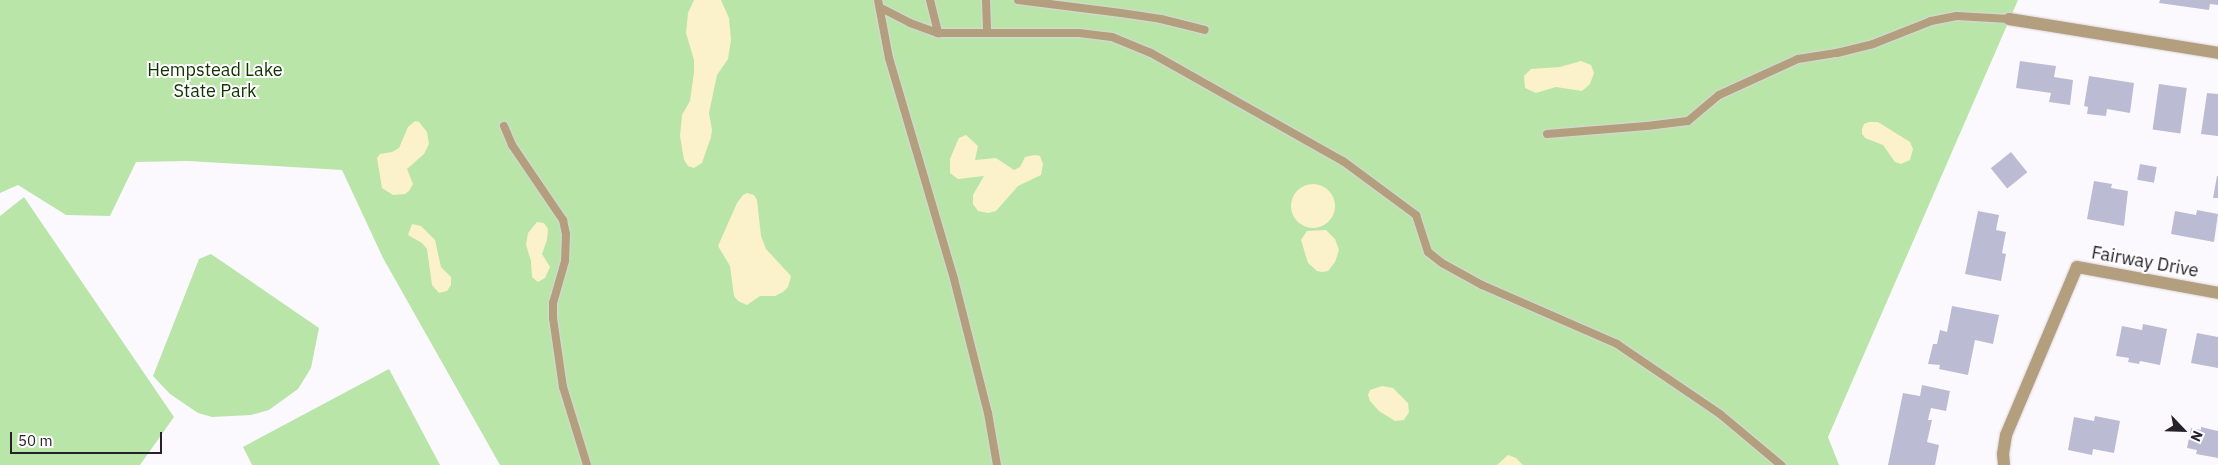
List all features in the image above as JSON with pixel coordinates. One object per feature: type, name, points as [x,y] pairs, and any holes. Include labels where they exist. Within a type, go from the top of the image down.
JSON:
[{"type":"street","points":[[2009,19],[2218,53]]},
{"type":"street","name":"Fairway Drive","points":[[2004,465],[2002,454],[2006,434],[2077,267],[2218,293]]},
{"type":"lane","points":[[930,0],[938,33]]},
{"type":"lane","points":[[986,0],[987,32]]},
{"type":"lane","points":[[1018,0],[1161,19],[1205,30]]},
{"type":"lane","points":[[880,4],[910,23],[938,33],[1079,33],[1112,38],[1151,53],[1343,161],[1416,215],[1428,252],[1442,263],[1482,285],[1617,344],[1713,410],[1781,465]]},
{"type":"lane","points":[[880,4],[881,21],[889,58],[954,279],[988,413],[997,465]]},
{"type":"lane","points":[[1547,134],[1688,121],[1719,95],[1798,59],[1837,53],[1872,44],[1931,21],[1957,16],[2009,19]]},
{"type":"lane","points":[[504,126],[512,145],[563,220],[566,234],[565,261],[553,303],[553,318],[563,387],[587,465]]},
{"type":"green space","name":"Hempstead Lake State Park","points":[[0,0],[2018,0],[1828,437],[1839,465],[500,465],[383,258],[342,170],[188,161],[136,162],[110,216],[66,215],[18,185],[0,193]]},
{"type":"green space","points":[[24,197],[174,417],[140,465],[0,465],[0,216]]},
{"type":"green space","points":[[211,254],[319,328],[311,368],[298,389],[269,410],[251,415],[212,417],[198,413],[170,394],[153,376],[199,259]]},
{"type":"green space","points":[[389,369],[440,465],[252,465],[243,447]]},
{"type":"sand","points":[[694,0],[721,0],[729,18],[731,40],[728,59],[717,75],[709,113],[712,130],[711,137],[702,163],[694,168],[688,166],[684,160],[680,136],[682,115],[690,101],[694,72],[694,60],[686,33],[688,13]]},
{"type":"sand","points":[[1581,61],[1591,65],[1594,73],[1590,84],[1582,91],[1556,87],[1536,93],[1525,88],[1524,76],[1531,69],[1560,67]]},
{"type":"sand","points":[[415,121],[419,122],[427,132],[429,144],[424,154],[407,169],[413,184],[409,191],[405,194],[393,195],[382,188],[377,158],[380,154],[392,152],[399,148],[408,127]]},
{"type":"sand","points":[[1878,122],[1910,142],[1913,149],[1910,160],[1901,164],[1895,162],[1883,145],[1865,138],[1862,134],[1862,129],[1864,124]]},
{"type":"sand","points":[[966,135],[978,146],[975,160],[996,158],[1014,170],[1020,167],[1025,157],[1040,156],[1043,164],[1041,175],[1018,186],[996,211],[988,213],[978,211],[973,204],[973,195],[984,176],[958,179],[950,173],[950,159],[957,142],[959,138]]},
{"type":"sand","points":[[1313,184],[1325,188],[1331,194],[1335,206],[1331,218],[1325,224],[1313,228],[1301,224],[1295,218],[1291,206],[1295,194],[1301,188]]},
{"type":"sand","points":[[747,193],[754,195],[757,200],[761,236],[766,249],[791,276],[788,287],[783,292],[775,296],[760,296],[747,305],[738,301],[734,296],[730,266],[718,246],[737,203]]},
{"type":"sand","points":[[537,222],[544,223],[548,229],[547,240],[542,254],[550,267],[545,278],[538,282],[532,277],[531,261],[526,245],[528,233]]},
{"type":"sand","points":[[412,224],[421,226],[435,240],[441,267],[451,277],[451,285],[447,291],[439,293],[432,285],[427,249],[422,243],[408,235]]},
{"type":"sand","points":[[1326,230],[1335,239],[1339,250],[1335,262],[1328,271],[1322,272],[1317,271],[1308,263],[1301,240],[1307,231]]},
{"type":"sand","points":[[1382,386],[1393,388],[1408,403],[1409,412],[1404,420],[1395,421],[1379,411],[1370,401],[1368,395],[1370,390]]},
{"type":"sand","points":[[1508,455],[1516,458],[1523,465],[1497,465]]},
{"type":"building","points":[[2160,0],[2218,0],[2218,5],[2210,4],[2209,10],[2159,3]]},
{"type":"building","points":[[2020,61],[2056,66],[2054,77],[2073,80],[2070,105],[2049,102],[2051,93],[2016,88]]},
{"type":"building","points":[[2089,76],[2134,83],[2130,113],[2107,109],[2106,116],[2087,114],[2088,107],[2084,106]]},
{"type":"building","points":[[2159,84],[2187,88],[2180,133],[2153,130]]},
{"type":"building","points":[[2207,93],[2218,94],[2218,136],[2201,134]]},
{"type":"building","points":[[2011,152],[2027,172],[2007,189],[1991,168]]},
{"type":"building","points":[[2140,164],[2157,167],[2154,183],[2137,180]]},
{"type":"building","points":[[2217,176],[2218,198],[2213,198]]},
{"type":"building","points":[[2094,181],[2112,184],[2111,188],[2128,191],[2124,226],[2087,219]]},
{"type":"building","points":[[2197,210],[2218,214],[2214,242],[2171,234],[2175,211],[2196,215]]},
{"type":"building","points":[[1978,211],[1999,215],[1996,230],[2006,232],[2002,253],[2006,254],[2001,281],[1965,274]]},
{"type":"building","points":[[1952,306],[1999,315],[1993,344],[1975,340],[1968,375],[1939,369],[1940,365],[1928,364],[1933,344],[1937,344],[1940,330],[1947,332]]},
{"type":"building","points":[[2143,324],[2167,329],[2160,365],[2140,361],[2139,364],[2128,362],[2129,358],[2116,356],[2122,326],[2142,330]]},
{"type":"building","points":[[2197,333],[2218,337],[2218,368],[2191,363]]},
{"type":"building","points":[[1922,385],[1950,391],[1946,411],[1931,408],[1928,420],[1932,420],[1927,442],[1939,445],[1935,465],[1888,465],[1903,393],[1920,396]]},
{"type":"building","points":[[2095,416],[2120,421],[2114,453],[2093,449],[2092,455],[2068,450],[2074,417],[2094,421]]},
{"type":"building","points":[[2201,427],[2218,431],[2218,458],[2196,454],[2197,450],[2187,448],[2191,428],[2201,430]]}]
